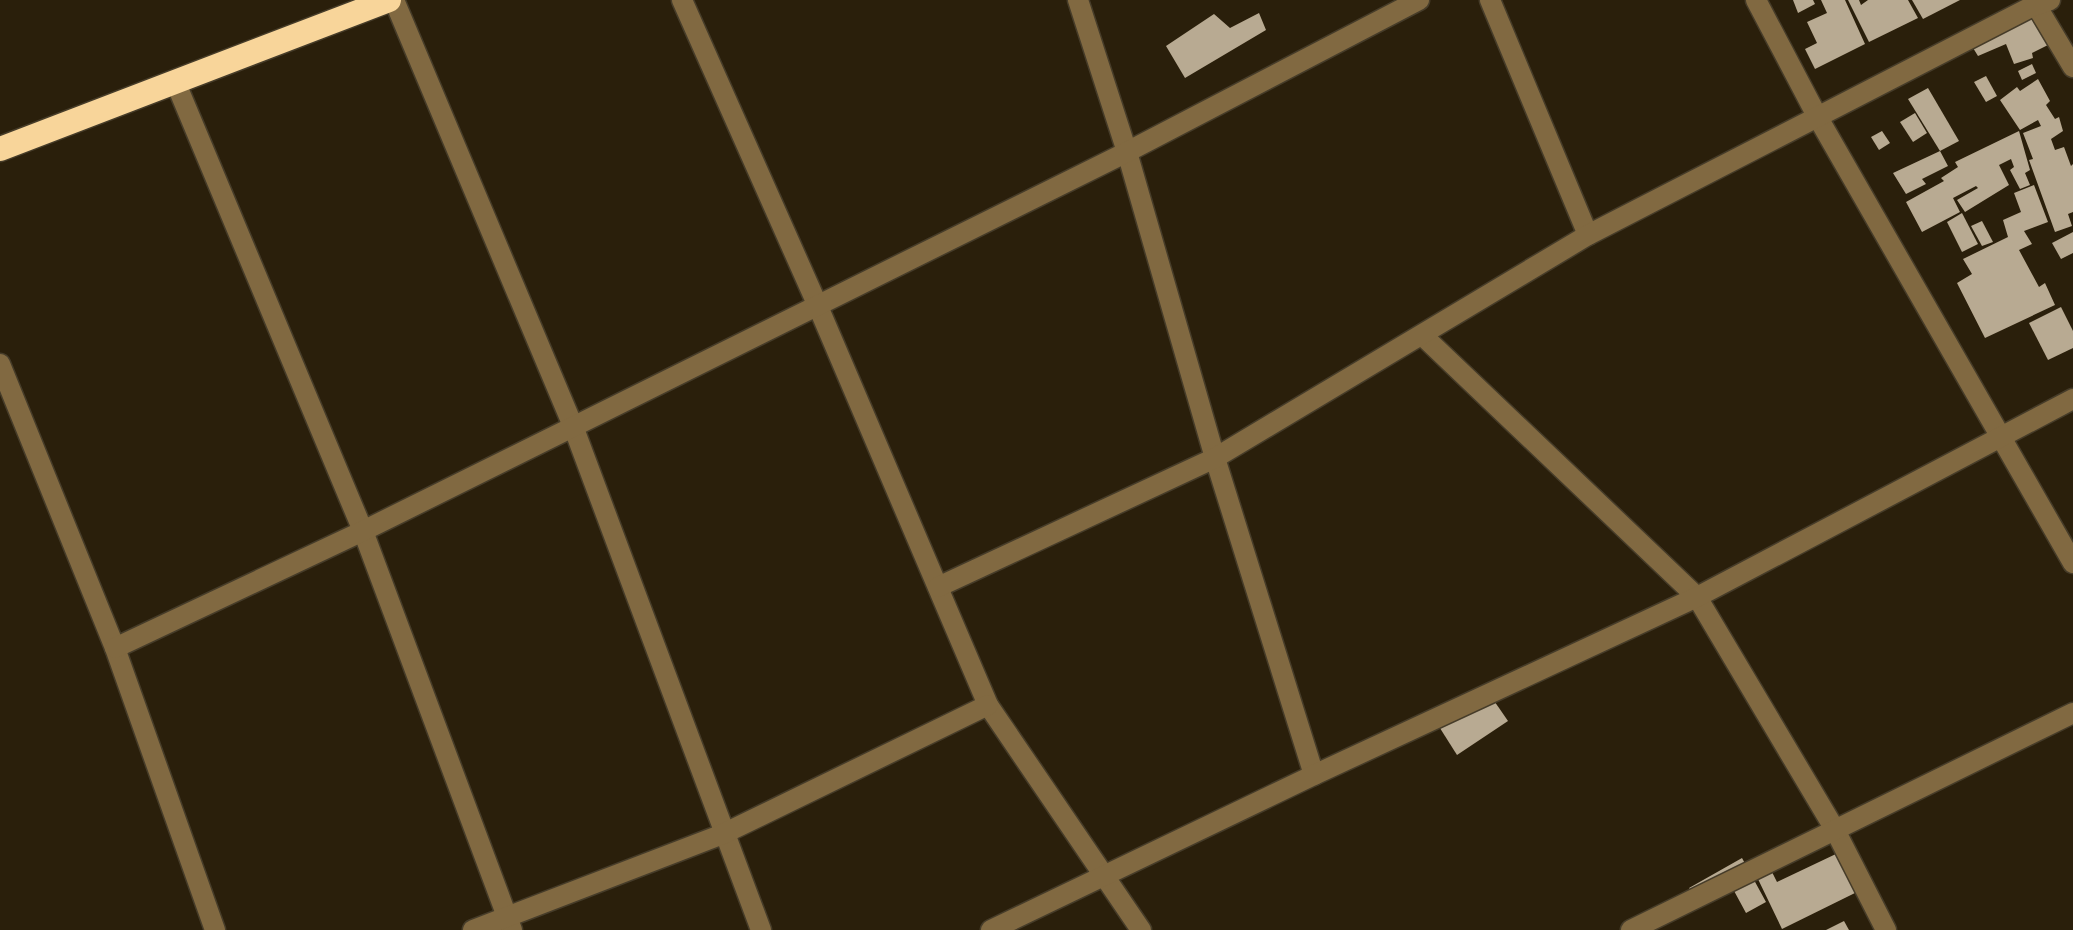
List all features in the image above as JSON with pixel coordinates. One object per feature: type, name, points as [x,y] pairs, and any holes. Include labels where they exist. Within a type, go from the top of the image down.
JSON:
[{"type":"highway","points":[[0,149],[392,0]]},
{"type":"street","points":[[392,0],[573,426],[761,930]]},
{"type":"street","points":[[682,0],[817,304],[988,705],[1141,930]]},
{"type":"street","points":[[1078,0],[1127,152],[1215,458],[1314,775]]},
{"type":"street","points":[[115,648],[363,531],[1127,152],[1419,0]]},
{"type":"street","points":[[1490,0],[1588,235]]},
{"type":"street","points":[[1756,0],[1817,116],[2073,563]]},
{"type":"street","points":[[938,587],[1215,458],[1588,235],[2040,2],[2073,67]]},
{"type":"street","points":[[175,81],[363,531],[509,924]]},
{"type":"street","points":[[1422,335],[1697,597],[1834,828],[1886,930]]},
{"type":"street","points":[[0,364],[115,648],[215,930]]},
{"type":"street","points":[[991,930],[1697,597],[2073,399]]},
{"type":"street","points":[[473,930],[509,924],[723,834],[988,705]]},
{"type":"street","points":[[1639,928],[1834,828],[2073,713]]},
{"type":"building","points":[[1793,0],[1813,0],[1815,4],[1798,13]]},
{"type":"building","points":[[1821,0],[1845,0],[1865,44],[1815,69],[1805,49],[1817,43],[1807,22],[1827,13]]},
{"type":"building","points":[[1848,0],[1859,0],[1861,5],[1868,0],[1908,0],[1918,18],[1869,42]]},
{"type":"building","points":[[1912,0],[1960,0],[1923,19]]},
{"type":"building","points":[[2032,10],[2050,44],[2032,53],[2033,58],[2014,64],[2006,44],[1978,56],[1970,43]]},
{"type":"building","points":[[1259,13],[1266,30],[1185,78],[1166,46],[1214,14],[1230,28]]},
{"type":"building","points":[[2032,64],[2036,73],[2022,80],[2018,71]]},
{"type":"building","points":[[1986,76],[1997,96],[1986,102],[1974,82]]},
{"type":"building","points":[[2038,79],[2050,101],[2046,105],[2055,119],[2059,117],[2063,131],[2051,139],[2055,150],[2064,147],[2071,166],[2073,164],[2073,212],[2068,214],[2072,226],[2055,232],[2029,160],[2033,159],[2023,133],[2041,126],[2038,120],[2020,130],[2000,100],[2017,87],[2020,91]]},
{"type":"building","points":[[1928,88],[1959,141],[1940,151],[1908,99]]},
{"type":"building","points":[[1915,113],[1927,133],[1913,142],[1900,122]]},
{"type":"building","points":[[1882,131],[1890,143],[1879,150],[1871,137]]},
{"type":"building","points":[[2019,131],[2030,170],[2025,173],[2030,185],[2020,189],[2010,170],[2014,167],[2011,159],[1999,165],[2009,185],[1965,212],[1957,200],[1978,188],[1976,186],[1953,198],[1960,212],[1922,232],[1906,202],[1944,181],[1941,178],[1958,167],[1955,162]]},
{"type":"building","points":[[1940,151],[1948,166],[1922,179],[1926,184],[1906,194],[1893,173]]},
{"type":"building","points":[[2034,185],[2048,222],[2024,231],[2032,244],[2019,250],[2039,287],[2045,283],[2055,305],[1985,338],[1957,283],[1972,274],[1963,259],[2008,237],[2003,220],[2021,212],[2014,193]]},
{"type":"building","points":[[1962,213],[1978,244],[1962,252],[1947,222]]},
{"type":"building","points":[[1982,221],[1993,242],[1982,246],[1971,226]]},
{"type":"building","points":[[2073,232],[2073,253],[2061,259],[2052,243]]},
{"type":"building","points":[[2061,307],[2073,331],[2073,348],[2048,360],[2029,323]]},
{"type":"building","points":[[1488,692],[1508,721],[1457,755],[1438,725]]},
{"type":"building","points":[[1838,853],[1857,892],[1782,929],[1757,877],[1771,870],[1777,882]]},
{"type":"building","points":[[1742,858],[1766,902],[1746,913],[1733,889],[1700,907],[1689,888]]},
{"type":"building","points":[[1844,921],[1849,930],[1826,930]]}]
